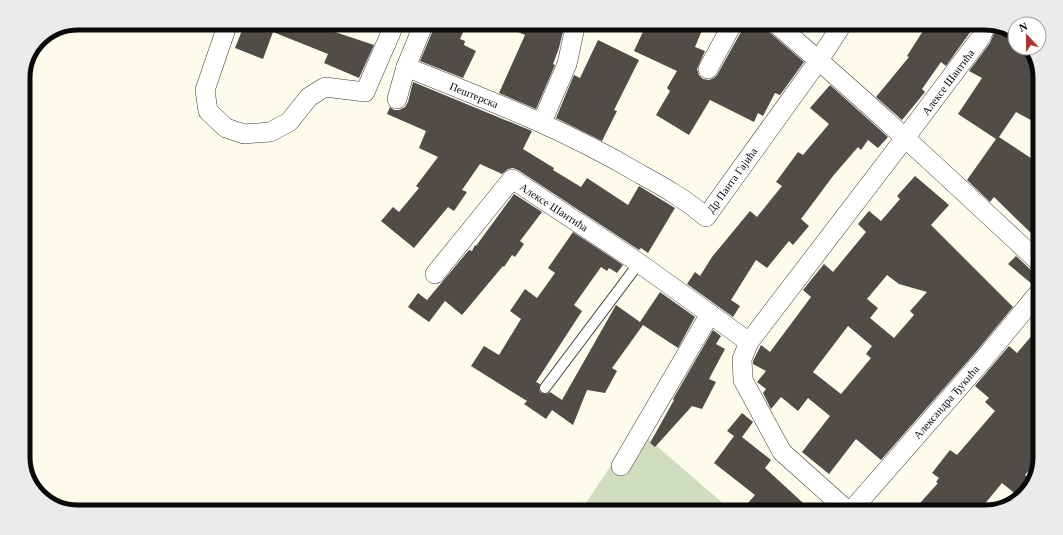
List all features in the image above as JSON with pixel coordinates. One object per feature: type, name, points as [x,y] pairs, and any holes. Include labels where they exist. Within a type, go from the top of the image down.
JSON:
[{"type":"street","points":[[226,30],[205,90],[208,111],[226,128],[244,134],[270,132],[289,122],[309,97],[325,87],[365,92],[392,30]]},
{"type":"street","points":[[397,99],[406,67],[421,30]]},
{"type":"street","points":[[542,122],[566,64],[574,30]]},
{"type":"street","points":[[708,69],[729,30]]},
{"type":"street","points":[[783,30],[819,60],[905,138],[1033,256]]},
{"type":"street","name":"Др Панта Гајића","points":[[619,161],[686,200],[706,216],[819,60],[838,30]]},
{"type":"street","name":"Алексе Шантића","points":[[782,452],[743,380],[742,359],[749,342],[905,138],[981,37],[984,30]]},
{"type":"street","name":"Пештерска","points":[[406,67],[542,122],[619,161]]},
{"type":"street","name":"Алексе Шантића","points":[[435,274],[512,179],[639,262],[749,342]]},
{"type":"street","name":"Александра Ђукића","points":[[856,505],[983,360],[1033,299]]},
{"type":"street","points":[[621,466],[710,314]]},
{"type":"street","name":"Александра Ђукића","points":[[782,452],[842,505]]},
{"type":"lane","points":[[545,388],[639,262]]},
{"type":"green space","points":[[636,428],[725,505],[585,505]]},
{"type":"building","points":[[242,30],[336,30],[335,32],[374,45],[359,78],[324,63],[328,54],[273,32],[263,59],[235,48]]},
{"type":"building","points":[[433,30],[464,30],[460,39],[465,41],[464,45],[476,51],[463,78],[420,61]]},
{"type":"building","points":[[514,30],[563,30],[553,64],[555,65],[536,109],[499,93],[525,35]]},
{"type":"building","points":[[644,30],[702,30],[695,47],[705,51],[697,69],[699,75],[703,79],[709,80],[717,75],[742,30],[767,30],[804,62],[780,95],[775,93],[763,116],[758,113],[754,122],[710,100],[689,135],[656,115],[670,91],[667,88],[677,71],[634,51]]},
{"type":"building","points":[[924,30],[972,30],[946,66],[941,62],[922,89],[925,92],[902,120],[876,97],[909,57],[907,56]]},
{"type":"building","points":[[995,31],[1007,35],[1007,56],[1028,56],[1033,74],[1033,121],[1016,112],[999,137],[1033,159],[1033,235],[994,197],[990,202],[967,180],[996,139],[958,114],[982,78],[969,71],[990,43]]},
{"type":"building","points":[[598,40],[639,60],[614,110],[617,111],[602,141],[556,118],[574,75],[580,78]]},
{"type":"building","points":[[413,82],[532,131],[523,149],[581,187],[587,178],[628,205],[639,186],[675,208],[648,253],[641,248],[639,250],[518,170],[513,168],[508,169],[502,174],[480,164],[462,190],[467,192],[454,211],[448,207],[414,248],[381,221],[393,207],[399,212],[419,188],[416,186],[438,157],[419,148],[426,131],[387,114],[390,107],[394,110],[399,110],[405,107],[408,102]]},
{"type":"building","points":[[830,85],[888,137],[878,148],[868,140],[861,150],[858,147],[833,176],[801,219],[809,226],[793,245],[789,241],[767,268],[756,260],[731,300],[740,306],[733,317],[687,284],[695,272],[700,276],[712,257],[750,211],[757,217],[782,186],[776,182],[798,152],[803,155],[829,124],[810,108]]},
{"type":"building","points":[[915,176],[949,205],[931,225],[1013,307],[975,353],[881,460],[856,439],[829,474],[802,452],[830,416],[808,398],[798,411],[781,397],[771,409],[763,393],[766,389],[757,382],[766,371],[753,364],[753,361],[761,345],[770,352],[811,297],[803,290],[824,264],[833,272],[866,232],[858,224],[869,211],[881,221],[900,199],[897,196]],"holes":[[[887,275],[899,284],[927,292],[910,311],[914,315],[894,338],[870,318],[878,308],[867,299]],[[848,326],[872,346],[866,354],[871,358],[841,394],[813,372]]]},
{"type":"building","points":[[514,194],[542,212],[520,241],[524,244],[515,257],[512,255],[504,267],[503,266],[462,315],[445,301],[429,322],[408,307],[418,293],[427,300],[469,250],[472,251]]},
{"type":"building","points":[[573,232],[623,265],[617,273],[609,268],[607,271],[601,267],[574,305],[582,311],[536,382],[540,384],[539,390],[541,393],[547,394],[550,392],[562,400],[616,305],[640,322],[660,292],[695,317],[678,348],[643,325],[612,368],[617,371],[605,393],[587,390],[573,425],[552,410],[546,419],[524,404],[527,401],[471,366],[484,346],[499,355],[521,319],[510,311],[525,289],[537,298],[555,273],[548,268]]},
{"type":"building","points":[[1016,256],[1033,271],[1033,283],[1032,284],[1008,264]]},
{"type":"building","points":[[713,330],[721,336],[716,344],[725,349],[709,379],[716,382],[702,409],[692,406],[655,447],[650,443],[674,400],[673,399]]},
{"type":"building","points":[[1033,334],[1033,464],[1025,475],[1028,478],[1025,484],[1016,494],[1002,483],[984,505],[918,505],[938,483],[936,482],[939,478],[932,473],[950,450],[957,455],[995,411],[985,402],[989,398],[975,386],[1009,346],[1017,353]]},
{"type":"building","points":[[742,413],[753,422],[742,437],[771,460],[765,468],[805,505],[746,505],[755,495],[714,463],[734,436],[727,431]]}]
